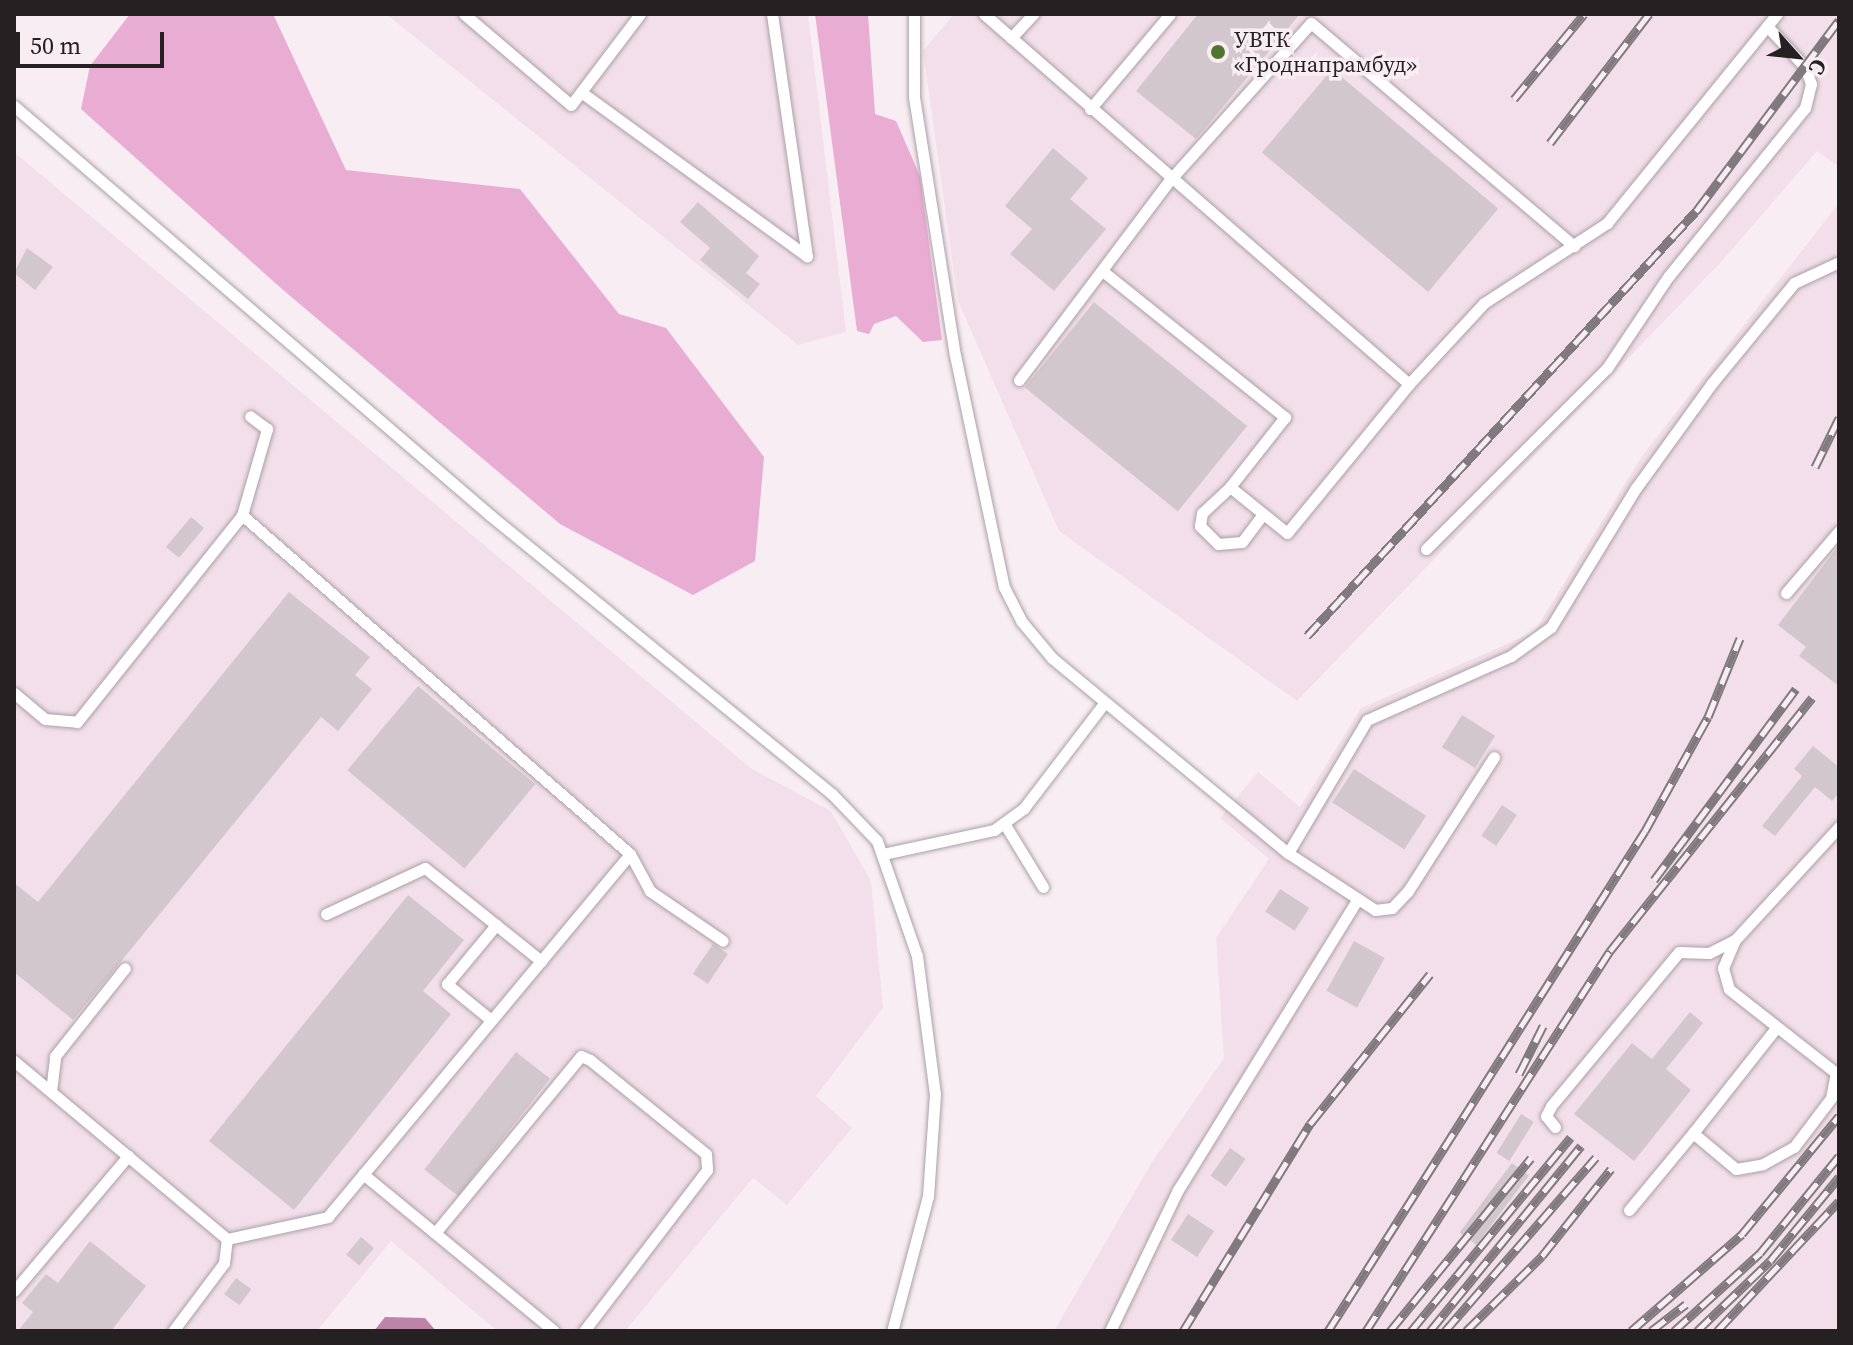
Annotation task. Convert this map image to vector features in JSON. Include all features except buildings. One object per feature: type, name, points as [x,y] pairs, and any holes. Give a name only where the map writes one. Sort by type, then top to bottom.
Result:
[{"type":"lane","points":[[464,14],[571,105],[640,14]]},
{"type":"lane","points":[[581,92],[807,256],[772,14]]},
{"type":"lane","points":[[914,14],[914,97],[935,240],[1004,587],[1052,658],[1288,853],[1375,910],[1392,908],[1494,757]]},
{"type":"lane","points":[[984,14],[1169,181],[1409,384]]},
{"type":"lane","points":[[1011,38],[1033,14]]},
{"type":"lane","points":[[1090,109],[1170,14]]},
{"type":"lane","points":[[1230,487],[1287,533],[1409,384],[1484,303],[1607,223],[1777,14]]},
{"type":"lane","points":[[1019,380],[1105,273],[1169,181],[1311,23],[1574,246]]},
{"type":"lane","points":[[1426,549],[1607,368],[1668,277],[1805,108],[1811,84],[1805,67],[1767,26]]},
{"type":"lane","points":[[14,106],[491,516],[832,794],[883,854],[917,956],[935,1094],[928,1196],[892,1331]]},
{"type":"lane","points":[[1288,853],[1367,720],[1511,656],[1551,627],[1636,488],[1712,383],[1794,283],[1839,262]]},
{"type":"lane","points":[[1105,273],[1285,417],[1230,487],[1202,513],[1200,526],[1218,544],[1242,542],[1263,514]]},
{"type":"lane","points":[[14,693],[45,719],[77,722],[242,515],[267,429],[250,416]]},
{"type":"lane","points":[[242,515],[630,854],[650,891],[723,941]]},
{"type":"lane","points":[[1786,593],[1839,531]]},
{"type":"lane","points":[[883,854],[1004,823],[1024,808],[1105,702]]},
{"type":"lane","points":[[1004,823],[1043,887]]},
{"type":"lane","points":[[1693,1133],[1736,1169],[1794,1147],[1831,1098],[1836,1073],[1729,989],[1723,968],[1735,940],[1839,827]]},
{"type":"lane","points":[[227,1239],[328,1217],[630,854]]},
{"type":"lane","points":[[326,914],[425,868],[541,961]]},
{"type":"lane","points":[[1110,1331],[1178,1190],[1357,900]]},
{"type":"lane","points":[[491,1020],[447,984],[496,925]]},
{"type":"lane","points":[[1555,1127],[1546,1116],[1551,1106],[1679,952],[1709,953],[1735,940]]},
{"type":"lane","points":[[51,1091],[55,1056],[125,968]]},
{"type":"lane","points":[[1629,1210],[1776,1028]]},
{"type":"lane","points":[[435,1233],[581,1056],[590,1060],[706,1154],[707,1170],[584,1331]]},
{"type":"lane","points":[[14,1061],[227,1239]]},
{"type":"lane","points":[[14,1291],[128,1156]]},
{"type":"lane","points":[[363,1174],[554,1331]]},
{"type":"lane","points":[[173,1331],[224,1263],[227,1239]]},
{"type":"shaded area","points":[[130,14],[273,14],[346,170],[520,189],[619,314],[666,328],[764,457],[755,561],[693,595],[560,524],[282,289],[81,109],[90,66]]},
{"type":"shaded area","points":[[386,14],[808,14],[846,332],[798,345]]},
{"type":"shaded area","points":[[815,14],[868,14],[875,114],[896,121],[920,176],[942,340],[923,342],[896,316],[874,324],[869,334],[857,331]]},
{"type":"shaded area","points":[[954,14],[1839,14],[1839,167],[1817,151],[1722,261],[1297,701],[1059,531],[958,301],[923,51]]},
{"type":"shaded area","points":[[14,152],[752,769],[831,811],[871,881],[883,1008],[816,1096],[852,1128],[787,1205],[753,1178],[625,1331],[497,1331],[391,1241],[317,1331],[14,1331]]},
{"type":"shaded area","points":[[1839,203],[1839,1331],[1054,1331],[1152,1162],[1224,1058],[1216,938],[1269,859],[1220,818],[1258,772],[1300,807],[1361,708],[1534,632],[1642,456]]},
{"type":"shaded area","points":[[385,1317],[425,1318],[436,1331],[374,1331]]},
{"type":"railway","points":[[1514,99],[1584,14]]},
{"type":"railway","points":[[1550,143],[1649,14]]},
{"type":"railway","points":[[1307,636],[1697,210],[1839,20]]},
{"type":"railway","points":[[1815,467],[1839,418]]},
{"type":"railway","points":[[1328,1331],[1645,831],[1708,717],[1740,638]]},
{"type":"railway","points":[[1654,880],[1796,689]]},
{"type":"railway","points":[[1366,1331],[1610,951],[1812,698]]},
{"type":"railway","points":[[1183,1331],[1310,1124],[1430,974]]},
{"type":"railway","points":[[1519,1074],[1543,1026]]},
{"type":"railway","points":[[1631,1331],[1742,1234],[1839,1116]]},
{"type":"railway","points":[[1411,1331],[1571,1137]]},
{"type":"railway","points":[[1430,1331],[1581,1146]]},
{"type":"railway","points":[[1674,1331],[1760,1253],[1839,1156]]},
{"type":"railway","points":[[1445,1331],[1596,1157]]},
{"type":"railway","points":[[1390,1331],[1531,1158]]},
{"type":"railway","points":[[1466,1331],[1542,1256],[1611,1169]]},
{"type":"railway","points":[[1697,1331],[1770,1261],[1839,1177]]},
{"type":"railway","points":[[1717,1331],[1839,1201]]},
{"type":"railway","points":[[1651,1331],[1686,1304]]},
{"type":"place","name":"УВТК «Гроднапрамбуд»","points":[[1218,52]]}]
